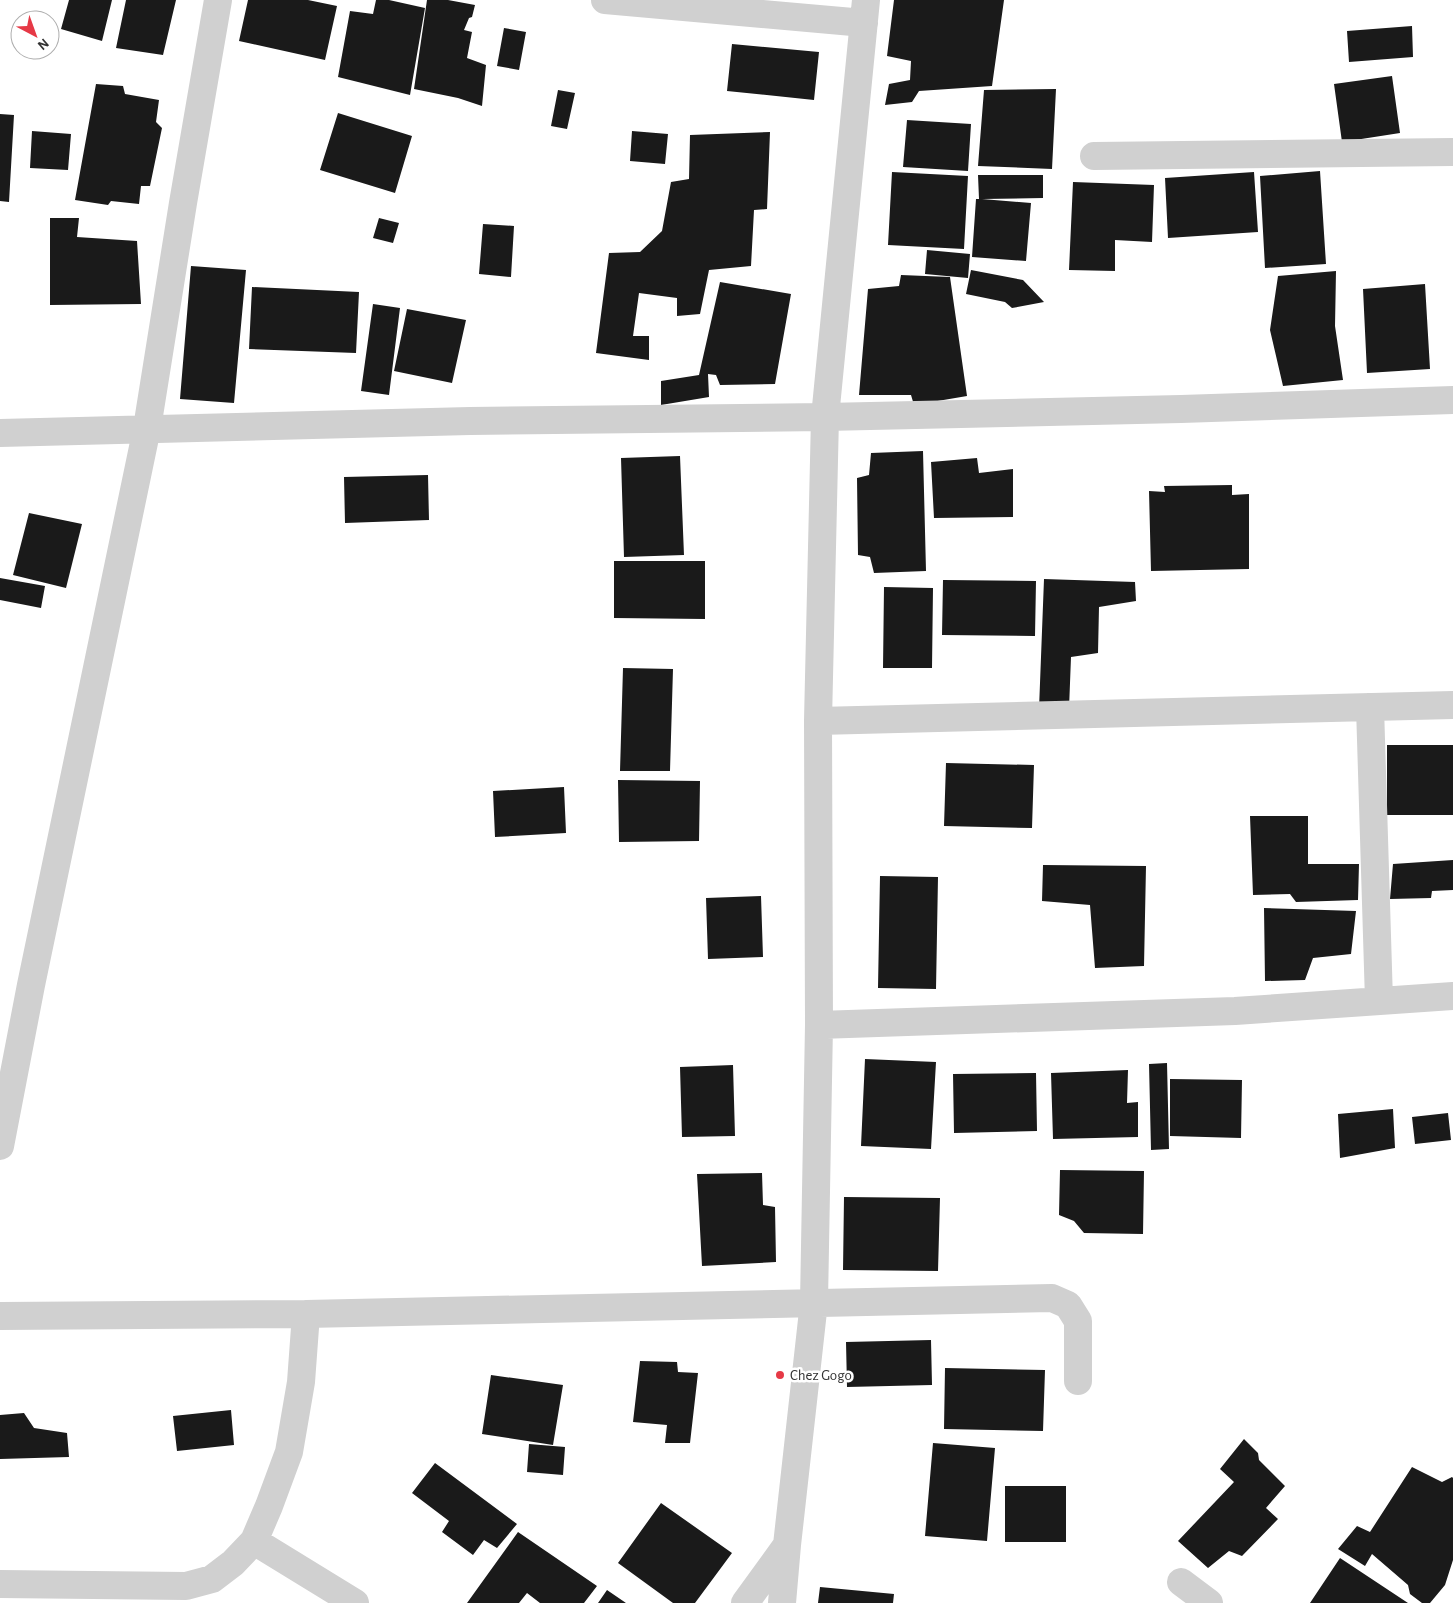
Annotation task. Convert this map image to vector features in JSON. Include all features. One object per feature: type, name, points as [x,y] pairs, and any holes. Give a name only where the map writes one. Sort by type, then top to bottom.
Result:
[{"type":"street","points":[[0,1146],[31,985],[147,428],[218,0]]},
{"type":"street","points":[[604,0],[865,12],[825,417],[818,721],[819,1026],[814,1302],[782,1603]]},
{"type":"street","points":[[1094,156],[1453,152]]},
{"type":"street","points":[[0,433],[470,421],[825,417],[1182,409],[1453,400]]},
{"type":"street","points":[[818,721],[1453,705]]},
{"type":"street","points":[[1370,707],[1379,1001]]},
{"type":"street","points":[[819,1026],[1235,1011],[1453,996]]},
{"type":"street","points":[[0,1316],[306,1314],[1052,1298],[1068,1305],[1078,1321],[1078,1382]]},
{"type":"street","points":[[0,1584],[186,1586],[212,1578],[233,1563],[254,1540],[270,1506],[289,1452],[301,1382],[306,1314]]},
{"type":"street","points":[[254,1540],[355,1603]]},
{"type":"street","points":[[745,1603],[787,1545]]},
{"type":"street","points":[[1181,1582],[1209,1603]]},
{"type":"building","points":[[69,0],[112,0],[102,41],[61,29]]},
{"type":"building","points":[[126,0],[176,0],[163,55],[116,48]]},
{"type":"building","points":[[248,0],[308,0],[337,6],[325,60],[239,41]]},
{"type":"building","points":[[376,0],[389,0],[425,8],[410,95],[338,77],[350,11],[373,14]]},
{"type":"building","points":[[427,0],[448,0],[475,5],[472,17],[469,18],[464,30],[472,32],[467,58],[486,65],[482,106],[458,98],[414,89]]},
{"type":"building","points":[[894,0],[1004,0],[992,86],[919,91],[912,102],[885,105],[889,84],[910,80],[911,61],[887,56]]},
{"type":"building","points":[[1412,26],[1413,57],[1349,62],[1347,31]]},
{"type":"building","points":[[504,28],[526,32],[519,70],[497,66]]},
{"type":"building","points":[[732,44],[819,52],[814,100],[727,91]]},
{"type":"building","points":[[1392,76],[1400,133],[1342,142],[1334,84]]},
{"type":"building","points":[[96,84],[123,86],[125,94],[159,100],[156,122],[162,128],[150,186],[141,186],[139,204],[111,201],[108,205],[75,200]]},
{"type":"building","points":[[1056,89],[1052,169],[978,166],[984,90]]},
{"type":"building","points":[[558,90],[575,93],[567,129],[551,126]]},
{"type":"building","points":[[338,113],[412,136],[395,193],[320,170]]},
{"type":"building","points":[[0,114],[14,115],[9,202],[0,201]]},
{"type":"building","points":[[907,120],[971,124],[968,171],[903,167]]},
{"type":"building","points":[[32,131],[71,134],[68,170],[30,168]]},
{"type":"building","points":[[632,131],[668,134],[665,164],[630,161]]},
{"type":"building","points":[[770,132],[767,209],[754,210],[751,266],[709,270],[700,314],[677,316],[677,298],[639,293],[633,336],[649,336],[649,360],[596,353],[609,253],[640,252],[662,231],[671,182],[689,179],[690,135]]},
{"type":"building","points":[[1320,171],[1326,264],[1265,268],[1260,176]]},
{"type":"building","points":[[892,172],[968,176],[964,249],[888,245]]},
{"type":"building","points":[[1254,172],[1258,232],[1168,238],[1165,178]]},
{"type":"building","points":[[978,175],[1043,175],[1043,198],[982,199],[1031,203],[1026,261],[972,257],[976,199],[979,199]]},
{"type":"building","points":[[1073,182],[1154,185],[1152,242],[1115,240],[1115,271],[1069,270]]},
{"type":"building","points":[[50,218],[79,218],[77,237],[137,241],[141,304],[50,305]]},
{"type":"building","points":[[379,218],[399,223],[393,243],[373,238]]},
{"type":"building","points":[[483,224],[514,226],[511,277],[479,274]]},
{"type":"building","points":[[927,250],[970,254],[968,278],[925,274]]},
{"type":"building","points":[[191,266],[246,270],[234,403],[180,399]]},
{"type":"building","points":[[971,270],[1023,280],[1044,302],[1012,308],[1005,302],[966,294]]},
{"type":"building","points":[[1336,271],[1335,326],[1343,380],[1283,386],[1270,330],[1278,276]]},
{"type":"building","points":[[901,275],[950,277],[967,396],[914,405],[911,395],[859,395],[868,289],[899,286]]},
{"type":"building","points":[[720,282],[791,294],[775,384],[720,385],[716,375],[708,374],[709,397],[661,405],[661,381],[699,375]]},
{"type":"building","points":[[1425,284],[1430,369],[1367,373],[1363,289]]},
{"type":"building","points":[[252,287],[359,292],[356,353],[249,349]]},
{"type":"building","points":[[373,304],[400,308],[389,395],[361,391]]},
{"type":"building","points":[[407,309],[466,320],[452,383],[394,371]]},
{"type":"building","points":[[923,451],[926,571],[874,573],[870,557],[858,555],[857,478],[869,475],[871,453]]},
{"type":"building","points":[[680,456],[684,555],[624,557],[621,458]]},
{"type":"building","points":[[977,458],[979,473],[1013,469],[1013,517],[934,518],[931,462]]},
{"type":"building","points":[[428,475],[429,520],[345,523],[344,477]]},
{"type":"building","points":[[1232,485],[1232,495],[1249,494],[1249,569],[1151,571],[1149,491],[1165,492],[1164,486]]},
{"type":"building","points":[[29,513],[82,524],[66,588],[13,575]]},
{"type":"building","points":[[614,561],[705,561],[705,619],[614,618]]},
{"type":"building","points":[[0,578],[45,586],[41,608],[0,600]]},
{"type":"building","points":[[1044,579],[1135,582],[1136,601],[1099,607],[1098,653],[1071,657],[1069,709],[1039,709]]},
{"type":"building","points":[[943,580],[1036,581],[1035,636],[942,635]]},
{"type":"building","points":[[884,587],[933,588],[932,668],[883,668]]},
{"type":"building","points":[[623,668],[673,669],[670,771],[620,771]]},
{"type":"building","points":[[1387,745],[1453,745],[1453,815],[1387,815]]},
{"type":"building","points":[[946,763],[1034,765],[1032,828],[944,826]]},
{"type":"building","points":[[618,780],[700,781],[699,841],[619,842]]},
{"type":"building","points":[[564,787],[566,833],[495,837],[493,791]]},
{"type":"building","points":[[1250,816],[1308,816],[1308,864],[1359,864],[1358,900],[1296,902],[1290,894],[1253,895]]},
{"type":"building","points":[[1453,860],[1453,890],[1432,891],[1431,898],[1390,899],[1393,864]]},
{"type":"building","points":[[1043,865],[1146,866],[1144,966],[1095,968],[1090,905],[1042,901]]},
{"type":"building","points":[[880,876],[938,877],[936,989],[878,988]]},
{"type":"building","points":[[761,896],[763,957],[708,959],[706,898]]},
{"type":"building","points":[[1264,908],[1356,911],[1351,954],[1313,958],[1305,980],[1265,981]]},
{"type":"building","points":[[865,1059],[936,1062],[931,1149],[861,1146]]},
{"type":"building","points":[[1167,1063],[1169,1149],[1151,1150],[1149,1064]]},
{"type":"building","points":[[733,1065],[735,1136],[682,1137],[680,1067]]},
{"type":"building","points":[[1128,1070],[1127,1103],[1138,1102],[1138,1137],[1053,1139],[1051,1073]]},
{"type":"building","points":[[1036,1073],[1037,1131],[954,1133],[953,1074]]},
{"type":"building","points":[[1170,1079],[1242,1080],[1241,1138],[1170,1136]]},
{"type":"building","points":[[1393,1109],[1395,1148],[1340,1158],[1338,1114]]},
{"type":"building","points":[[1448,1113],[1451,1140],[1415,1144],[1412,1117]]},
{"type":"building","points":[[1060,1170],[1144,1171],[1143,1234],[1084,1233],[1074,1221],[1059,1215]]},
{"type":"building","points":[[762,1173],[763,1205],[775,1207],[776,1262],[702,1266],[697,1174]]},
{"type":"building","points":[[844,1197],[940,1198],[938,1271],[843,1270]]},
{"type":"building","points":[[931,1340],[932,1385],[847,1387],[846,1342]]},
{"type":"building","points":[[640,1361],[677,1362],[678,1372],[698,1373],[690,1443],[665,1443],[667,1425],[633,1422]]},
{"type":"building","points":[[945,1368],[1045,1370],[1043,1431],[944,1429]]},
{"type":"building","points":[[491,1375],[563,1385],[553,1445],[482,1434]]},
{"type":"building","points":[[231,1410],[234,1445],[177,1451],[173,1416]]},
{"type":"building","points":[[24,1413],[34,1428],[67,1433],[69,1457],[0,1459],[0,1415]]},
{"type":"building","points":[[1244,1439],[1258,1453],[1259,1460],[1285,1486],[1266,1508],[1278,1519],[1242,1556],[1229,1551],[1208,1568],[1178,1541],[1234,1482],[1220,1469]]},
{"type":"building","points":[[933,1443],[995,1448],[987,1541],[925,1536]]},
{"type":"building","points":[[529,1444],[565,1447],[563,1475],[527,1472]]},
{"type":"building","points":[[435,1463],[517,1524],[497,1548],[484,1540],[473,1555],[442,1532],[449,1521],[412,1493]]},
{"type":"building","points":[[1412,1467],[1442,1482],[1453,1478],[1453,1560],[1445,1585],[1430,1603],[1422,1603],[1410,1594],[1408,1585],[1372,1554],[1365,1566],[1338,1549],[1357,1526],[1370,1532]]},
{"type":"building","points":[[1005,1486],[1066,1486],[1066,1542],[1005,1542]]},
{"type":"building","points":[[661,1503],[732,1553],[695,1603],[673,1603],[618,1563]]},
{"type":"building","points":[[518,1532],[597,1586],[584,1603],[540,1603],[527,1593],[519,1603],[467,1603]]},
{"type":"building","points":[[1340,1558],[1408,1603],[1310,1603]]},
{"type":"building","points":[[820,1587],[894,1594],[893,1603],[818,1603]]},
{"type":"building","points":[[607,1590],[626,1603],[598,1603]]},
{"type":"place","name":"Chez Gogo","points":[[780,1375]]}]
